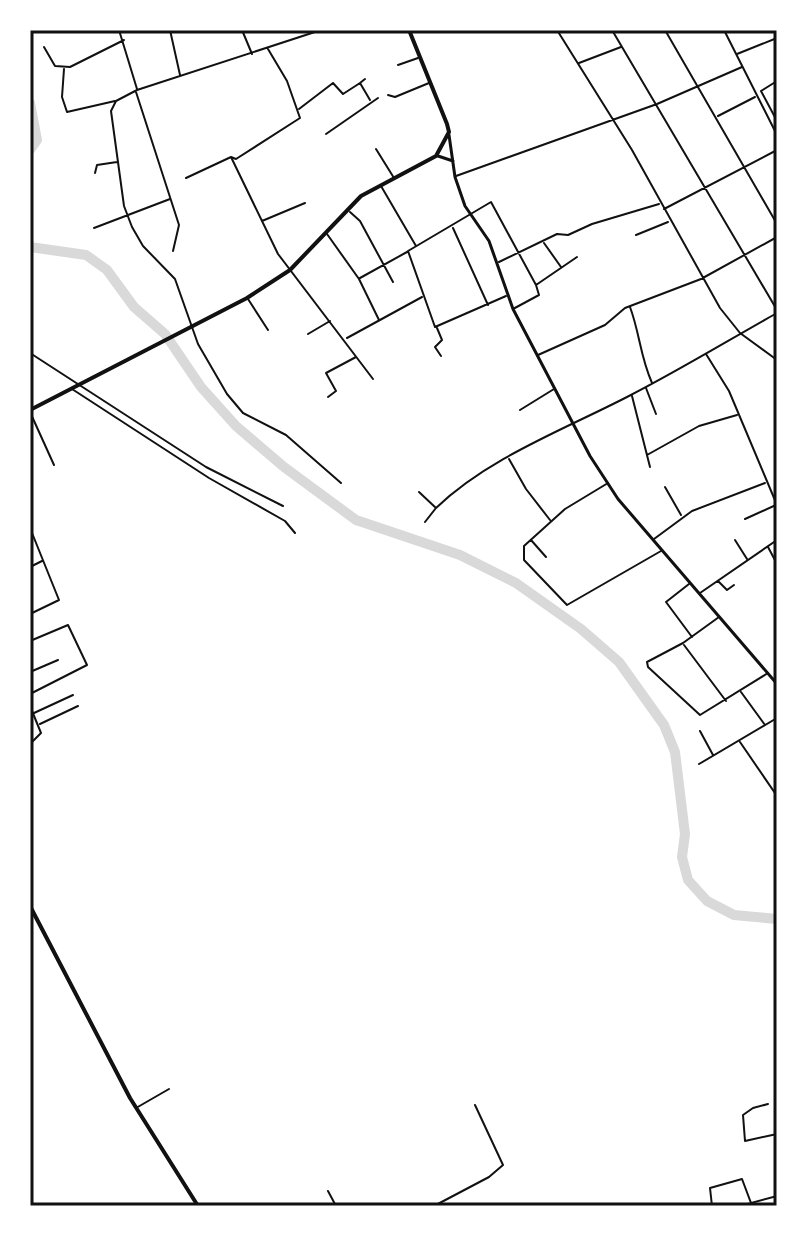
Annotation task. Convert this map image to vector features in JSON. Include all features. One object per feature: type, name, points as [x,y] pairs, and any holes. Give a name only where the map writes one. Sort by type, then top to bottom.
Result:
[{"type":"main road","points":[[30,410],[247,298],[290,270],[361,196],[436,156],[449,132],[409,30]]},
{"type":"main road","points":[[30,906],[135,1108],[198,1206]]},
{"type":"street","points":[[119,30],[179,227],[173,251]]},
{"type":"street","points":[[170,30],[178,77]]},
{"type":"street","points":[[242,30],[252,54]]},
{"type":"street","points":[[64,67],[62,97],[67,112],[116,101],[137,90],[321,30]]},
{"type":"street","points":[[557,30],[612,120],[701,279],[740,333],[777,360]]},
{"type":"street","points":[[425,522],[456,488],[632,395],[777,311],[613,31],[618,30]]},
{"type":"street","points":[[665,30],[777,224]]},
{"type":"street","points":[[724,30],[777,135]]},
{"type":"street","points":[[736,55],[777,38]]},
{"type":"street","points":[[44,47],[52,63],[64,67],[124,40]]},
{"type":"street","points":[[577,63],[623,47]]},
{"type":"street","points":[[186,178],[231,157],[236,159],[300,118],[285,77],[267,48]]},
{"type":"street","points":[[398,65],[419,57]]},
{"type":"street","points":[[455,177],[657,104],[742,67]]},
{"type":"street","points":[[298,110],[333,83],[343,94],[365,79]]},
{"type":"street","points":[[776,119],[761,89],[777,81]]},
{"type":"street","points":[[388,95],[395,97],[431,82]]},
{"type":"street","points":[[360,83],[371,102]]},
{"type":"street","points":[[716,117],[756,96]]},
{"type":"street","points":[[326,134],[378,98]]},
{"type":"street","points":[[116,101],[111,111],[127,214],[143,246],[175,279],[192,327],[237,407],[286,435],[341,483]]},
{"type":"street","points":[[449,132],[461,197],[499,262],[507,296],[573,425],[608,483],[776,681]]},
{"type":"street","points":[[376,149],[395,178]]},
{"type":"street","points":[[663,210],[777,150]]},
{"type":"street","points":[[436,156],[453,161]]},
{"type":"street","points":[[231,157],[261,221],[290,270],[373,379]]},
{"type":"street","points":[[95,173],[97,165],[118,162]]},
{"type":"street","points":[[381,185],[417,246]]},
{"type":"street","points":[[94,228],[170,199]]},
{"type":"street","points":[[359,279],[492,202],[540,294],[513,309]]},
{"type":"street","points":[[261,221],[305,203]]},
{"type":"street","points":[[499,262],[557,234],[568,235],[592,224],[660,204]]},
{"type":"street","points":[[348,210],[360,221],[393,282]]},
{"type":"street","points":[[636,235],[669,222]]},
{"type":"street","points":[[452,227],[488,305]]},
{"type":"street","points":[[327,234],[359,279],[379,320]]},
{"type":"street","points":[[537,355],[605,325],[629,306],[701,279],[777,237]]},
{"type":"street","points":[[543,242],[561,267]]},
{"type":"street","points":[[408,251],[442,341],[435,347],[441,356]]},
{"type":"street","points":[[536,285],[577,257]]},
{"type":"street","points":[[436,327],[507,296]]},
{"type":"street","points":[[345,339],[423,297]]},
{"type":"street","points":[[247,298],[268,330]]},
{"type":"street","points":[[629,306],[639,335],[637,345],[652,383]]},
{"type":"street","points":[[308,334],[331,321]]},
{"type":"street","points":[[30,353],[209,478],[285,521],[295,533]]},
{"type":"street","points":[[705,353],[738,415],[777,504],[745,519]]},
{"type":"street","points":[[328,397],[336,391],[326,373],[357,356]]},
{"type":"street","points":[[75,386],[206,467],[283,506]]},
{"type":"street","points":[[646,387],[656,414]]},
{"type":"street","points":[[520,410],[555,388]]},
{"type":"street","points":[[632,395],[650,467]]},
{"type":"street","points":[[30,410],[54,465]]},
{"type":"street","points":[[647,455],[699,426],[738,415]]},
{"type":"street","points":[[509,458],[526,489],[551,520]]},
{"type":"street","points":[[608,483],[551,520],[530,539],[522,550],[524,560],[567,605],[662,550]]},
{"type":"street","points":[[653,539],[682,516],[766,483]]},
{"type":"street","points":[[665,487],[682,516]]},
{"type":"street","points":[[419,492],[436,508]]},
{"type":"street","points":[[30,528],[59,600],[30,614]]},
{"type":"street","points":[[530,539],[546,557]]},
{"type":"street","points":[[735,540],[747,559]]},
{"type":"street","points":[[699,593],[777,540]]},
{"type":"street","points":[[767,546],[777,564]]},
{"type":"street","points":[[30,567],[43,560]]},
{"type":"street","points":[[718,580],[727,590],[734,585]]},
{"type":"street","points":[[690,583],[666,602],[692,637]]},
{"type":"street","points":[[720,617],[683,643],[647,662],[648,667],[697,714],[704,714],[768,673]]},
{"type":"street","points":[[30,641],[68,625],[87,665],[30,694]]},
{"type":"street","points":[[683,643],[726,701]]},
{"type":"street","points":[[30,672],[58,660]]},
{"type":"street","points":[[741,692],[765,726]]},
{"type":"street","points":[[33,714],[73,695]]},
{"type":"street","points":[[30,706],[40,736],[30,744]]},
{"type":"street","points":[[38,725],[78,706]]},
{"type":"street","points":[[699,764],[777,718]]},
{"type":"street","points":[[700,731],[714,756]]},
{"type":"street","points":[[739,741],[777,796]]},
{"type":"street","points":[[135,1108],[169,1089]]},
{"type":"street","points":[[768,1104],[743,1115],[745,1141],[777,1134]]},
{"type":"street","points":[[434,1206],[489,1177],[503,1165],[475,1105]]},
{"type":"street","points":[[712,1206],[710,1188],[742,1179],[751,1203]]},
{"type":"street","points":[[328,1191],[336,1206]]},
{"type":"street","points":[[740,1206],[777,1196]]},
{"type":"waterway","points":[[30,103],[37,140],[30,150]]},
{"type":"waterway","points":[[30,247],[86,255],[107,270],[134,307],[165,334],[201,387],[236,426],[284,467],[356,520],[460,555],[516,583],[581,629],[619,662],[664,725],[675,752],[685,834],[682,857],[688,880],[707,901],[734,915],[777,919]]}]
